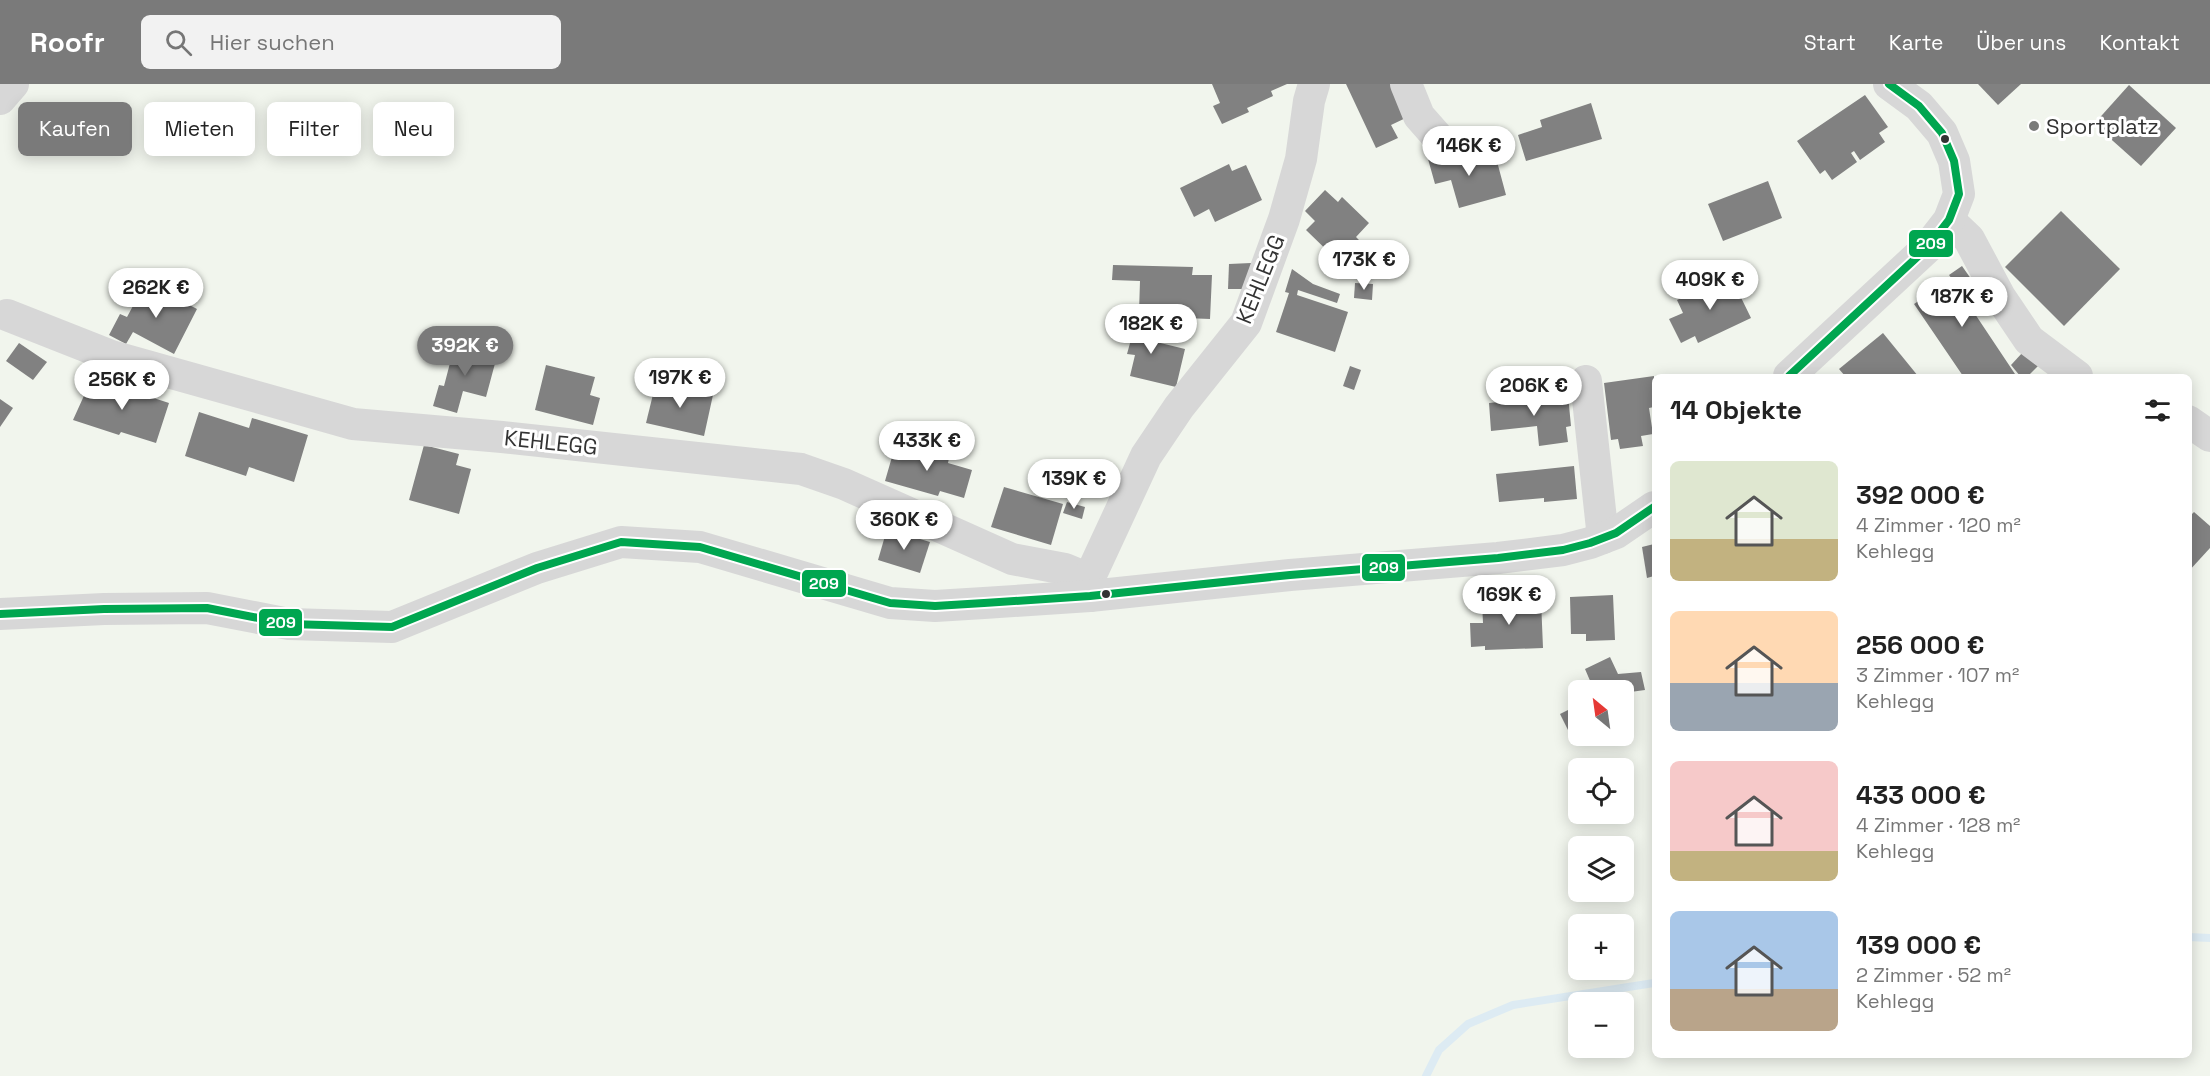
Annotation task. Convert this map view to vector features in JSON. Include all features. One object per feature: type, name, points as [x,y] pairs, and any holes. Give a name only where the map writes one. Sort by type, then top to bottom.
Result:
[{"type":"street","points":[[0,99],[13,84]]},
{"type":"street","name":"KEHLEGG","points":[[1090,587],[1146,456],[1179,407],[1246,323],[1284,219],[1301,159],[1314,84]]},
{"type":"street","points":[[1406,84],[1419,116],[1442,141]]},
{"type":"street","points":[[1791,374],[1928,246],[1949,220],[1959,195],[1954,161],[1942,133],[1919,106],[1893,85]]},
{"type":"street","points":[[1949,220],[1969,239],[2000,297],[2029,340],[2074,374]]},
{"type":"street","name":"KEHLEGG","points":[[7,315],[111,356],[353,424],[502,437],[801,469],[844,484],[1012,559],[1065,569],[1090,587]]},
{"type":"street","points":[[1586,381],[1603,538]]},
{"type":"street","points":[[2192,424],[2210,436]]},
{"type":"street","name":"KEHLEGG","points":[[0,614],[104,609],[207,608],[289,624],[392,627],[537,568],[621,542],[700,547],[890,603],[935,606],[1090,587],[1290,575],[1498,558],[1563,550],[1603,538],[1631,524],[1652,508]]},
{"type":"shaded area","points":[[0,84],[2210,84],[2210,1076],[0,1076]]},
{"type":"building","points":[[1212,84],[1287,84],[1271,91],[1273,96],[1247,108],[1249,112],[1222,124],[1213,106],[1220,103]]},
{"type":"building","points":[[1346,84],[1394,84],[1412,115],[1391,125],[1398,138],[1376,148]]},
{"type":"building","points":[[1978,84],[2021,84],[1998,105]]},
{"type":"building","points":[[2129,85],[2176,128],[2141,166],[2094,124]]},
{"type":"building","points":[[1865,95],[1888,127],[1879,133],[1885,142],[1860,160],[1854,151],[1851,153],[1857,162],[1832,180],[1825,170],[1820,174],[1797,141]]},
{"type":"building","points":[[1591,103],[1602,139],[1526,161],[1518,135],[1542,127],[1540,120]]},
{"type":"building","points":[[1462,150],[1465,162],[1495,154],[1506,195],[1459,208],[1451,180],[1435,184],[1428,159]]},
{"type":"building","points":[[1229,164],[1232,171],[1246,165],[1262,200],[1215,222],[1209,209],[1194,217],[1180,188]]},
{"type":"building","points":[[1768,181],[1782,218],[1723,241],[1708,204]]},
{"type":"building","points":[[1325,190],[1338,202],[1342,197],[1369,223],[1356,237],[1359,240],[1339,262],[1306,230],[1315,221],[1305,211]]},
{"type":"building","points":[[2061,211],[2120,269],[2064,326],[2005,267]]},
{"type":"building","points":[[1251,263],[1251,289],[1228,289],[1229,264]]},
{"type":"building","points":[[1113,265],[1193,267],[1192,275],[1212,275],[1210,319],[1160,317],[1160,312],[1139,312],[1140,281],[1112,280]]},
{"type":"building","points":[[1962,266],[1976,286],[1969,305],[2015,374],[1962,374],[1914,304],[1952,279],[1949,275]]},
{"type":"building","points":[[1292,269],[1313,284],[1340,294],[1337,303],[1298,290],[1297,295],[1348,312],[1335,352],[1276,332],[1289,293],[1285,292]]},
{"type":"building","points":[[1730,275],[1751,318],[1698,343],[1695,336],[1681,343],[1669,319],[1683,313],[1677,300]]},
{"type":"building","points":[[146,282],[197,309],[174,354],[133,332],[126,344],[109,335],[120,314],[127,317]]},
{"type":"building","points":[[1355,283],[1373,284],[1372,300],[1354,298]]},
{"type":"building","points":[[1115,317],[1148,325],[1144,339],[1185,349],[1176,387],[1130,376],[1135,355],[1127,354],[1132,336],[1112,331]]},
{"type":"building","points":[[1883,333],[1916,374],[1843,374],[1839,369]]},
{"type":"building","points":[[19,343],[47,362],[33,380],[6,361]]},
{"type":"building","points":[[455,344],[497,356],[486,397],[463,391],[457,413],[433,406],[439,385],[444,386]]},
{"type":"building","points":[[2023,352],[2038,366],[2030,374],[2018,374],[2011,365]]},
{"type":"building","points":[[546,365],[595,377],[590,395],[600,398],[593,425],[535,410]]},
{"type":"building","points":[[1350,366],[1361,370],[1354,390],[1343,386]]},
{"type":"building","points":[[1652,376],[1652,407],[1649,408],[1652,434],[1641,436],[1643,446],[1620,449],[1618,439],[1611,440],[1604,383]]},
{"type":"building","points":[[92,378],[169,403],[156,443],[121,432],[119,435],[73,420]]},
{"type":"building","points":[[656,382],[713,395],[704,436],[646,423]]},
{"type":"building","points":[[1568,395],[1571,426],[1566,427],[1568,442],[1539,446],[1537,426],[1491,431],[1489,403]]},
{"type":"building","points":[[0,399],[13,408],[0,427]]},
{"type":"building","points":[[199,412],[249,428],[252,418],[308,435],[294,482],[249,467],[246,476],[185,456]]},
{"type":"building","points":[[896,443],[949,458],[948,463],[972,470],[964,498],[940,491],[938,496],[885,481]]},
{"type":"building","points":[[424,445],[459,454],[456,465],[471,469],[459,514],[409,500]]},
{"type":"building","points":[[1574,466],[1577,499],[1544,502],[1544,498],[1499,502],[1496,474]]},
{"type":"building","points":[[1004,487],[1063,504],[1051,545],[991,527]]},
{"type":"building","points":[[1067,502],[1085,507],[1082,519],[1063,513]]},
{"type":"building","points":[[2194,512],[2210,526],[2210,548],[2192,568],[2192,514]]},
{"type":"building","points":[[887,529],[930,542],[920,573],[878,560]]},
{"type":"building","points":[[1652,544],[1652,577],[1647,578],[1642,547]]},
{"type":"building","points":[[1613,595],[1615,640],[1586,641],[1586,634],[1571,634],[1570,597]]},
{"type":"building","points":[[1541,600],[1543,648],[1485,650],[1485,646],[1471,647],[1470,623],[1483,623],[1482,602]]},
{"type":"building","points":[[1610,657],[1618,674],[1641,672],[1645,690],[1634,692],[1634,680],[1590,680],[1585,669]]},
{"type":"building","points":[[1568,710],[1568,730],[1560,714]]},
{"type":"waterway","points":[[2192,937],[2210,938]]},
{"type":"waterway","points":[[1426,1076],[1439,1050],[1468,1024],[1513,1005],[1652,983]]},
{"type":"transit line","name":"209","points":[[1791,374],[1928,247],[1949,220],[1959,194],[1954,161],[1942,133],[1919,106],[1889,84]]},
{"type":"transit line","name":"209","points":[[0,614],[104,609],[207,608],[289,624],[392,627],[537,568],[621,542],[700,547],[890,603],[935,606],[984,603],[1090,596],[1563,550],[1616,533],[1652,508]]},
{"type":"place","name":"Sportplatz","points":[[2034,126]]}]
